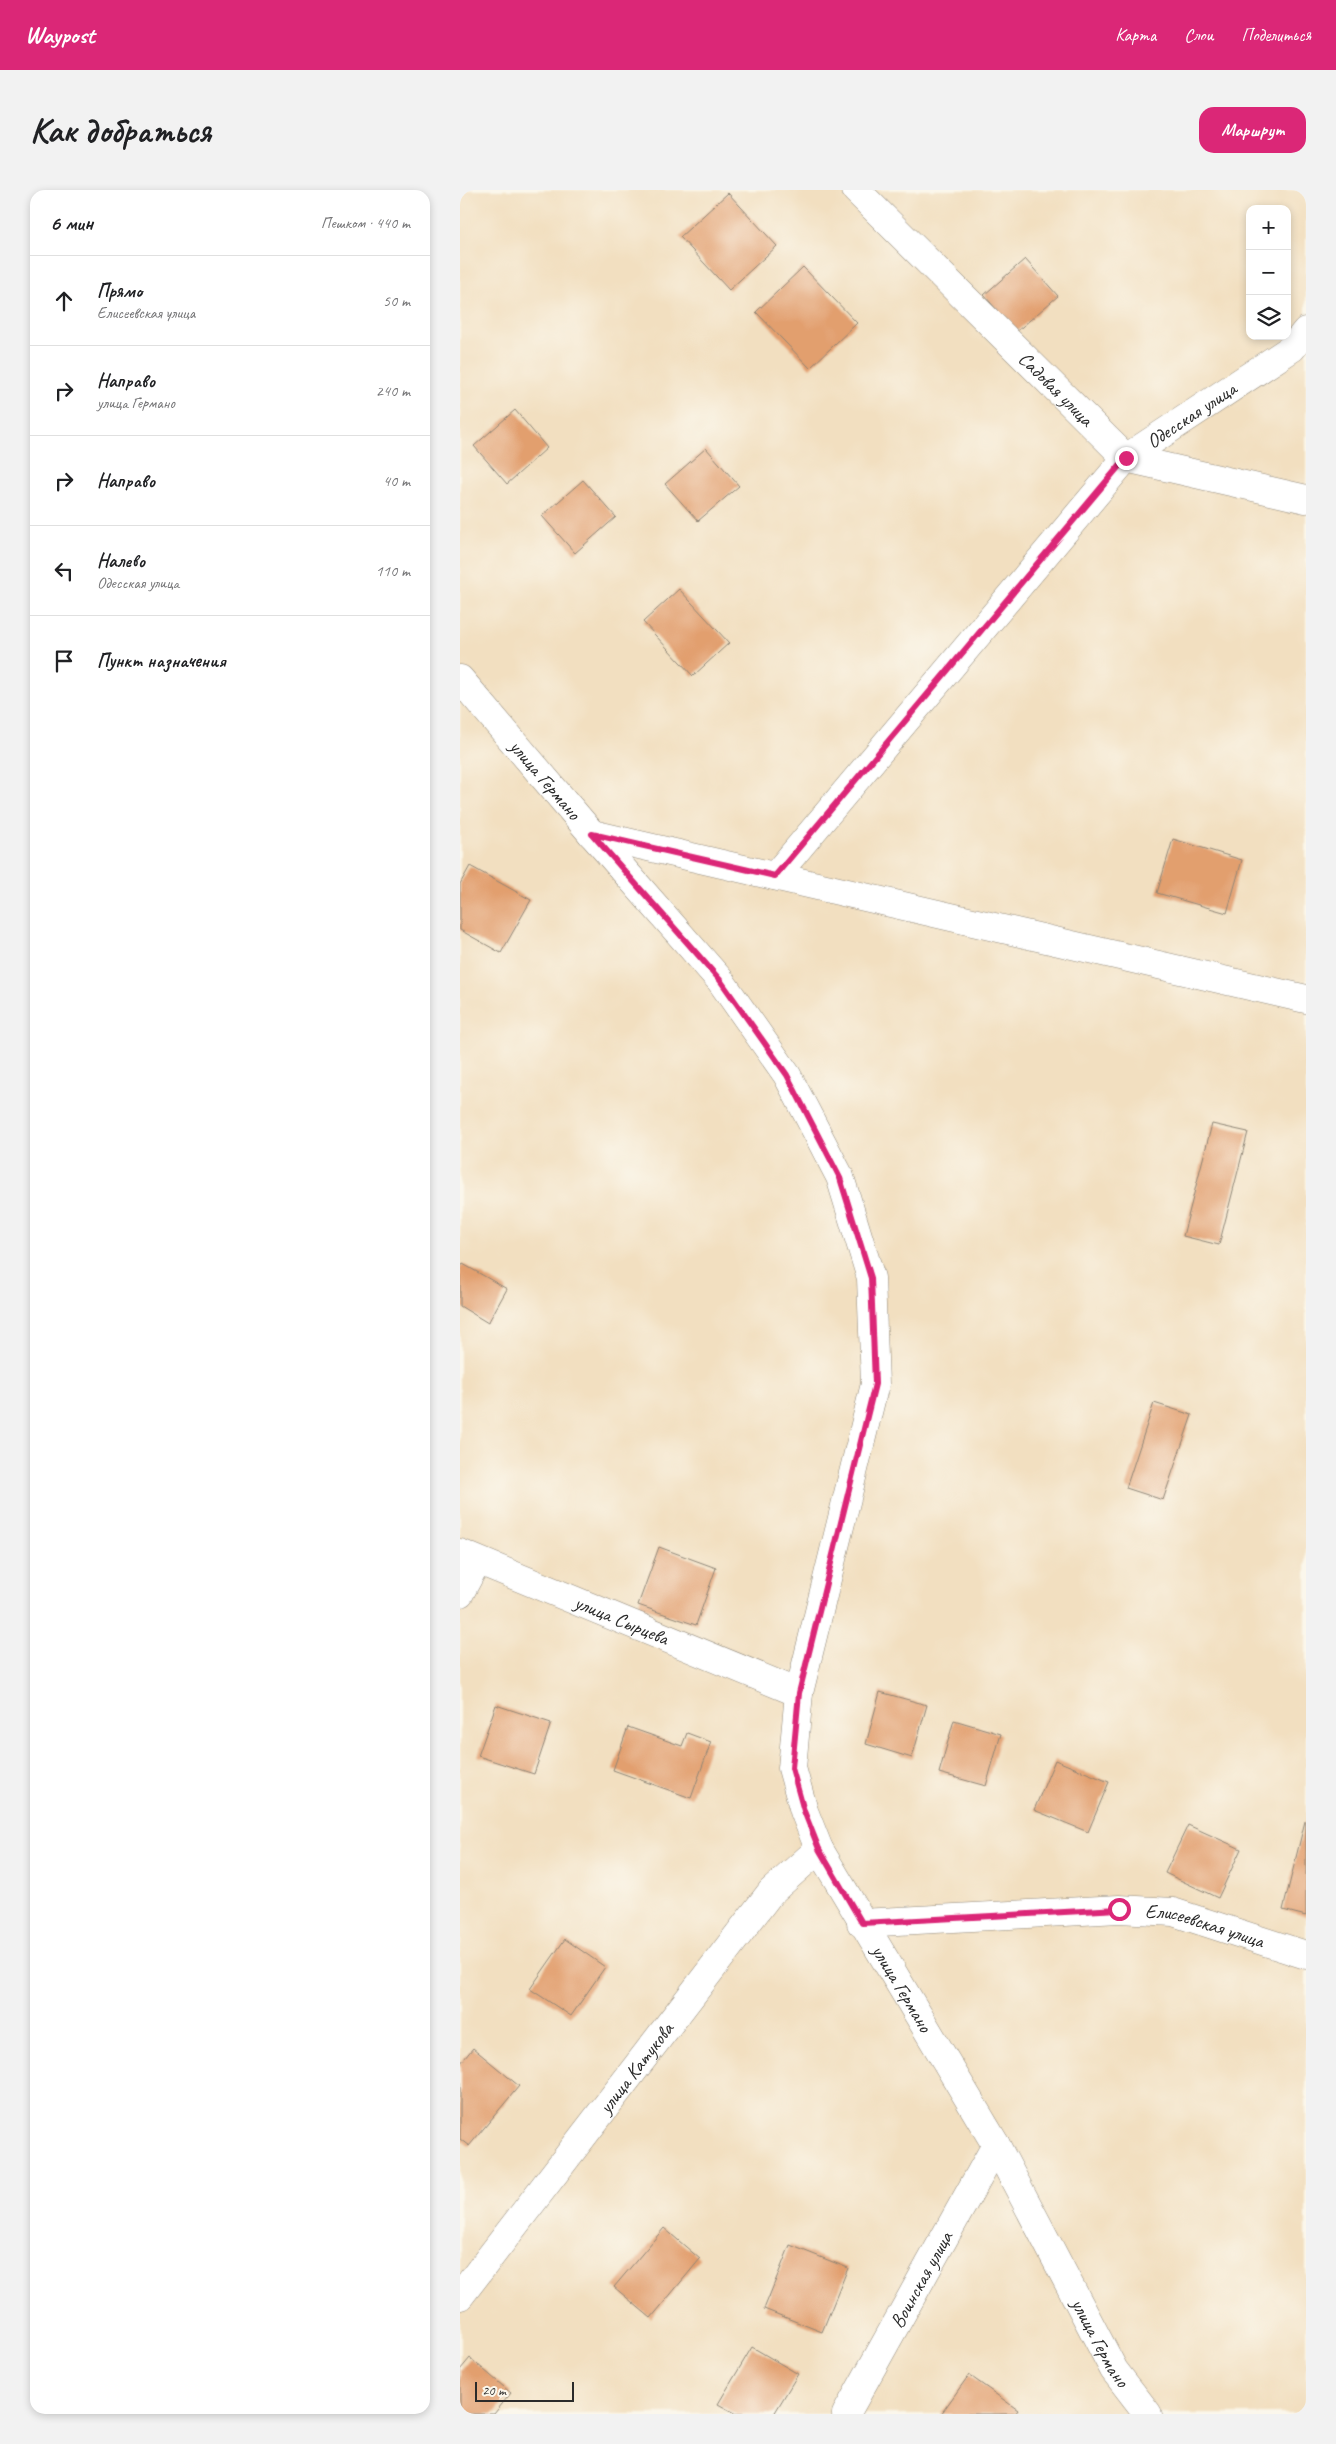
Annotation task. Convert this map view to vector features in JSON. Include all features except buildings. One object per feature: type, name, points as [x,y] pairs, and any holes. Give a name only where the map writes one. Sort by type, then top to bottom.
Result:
[{"type":"street","name":"Садовая улица","points":[[856,190],[1126,458]]},
{"type":"street","name":"Одесская улица","points":[[775,876],[1126,458],[1292,348],[1306,331]]},
{"type":"street","points":[[1126,458],[1306,499]]},
{"type":"street","name":"улица Германо","points":[[460,679],[720,980],[787,1075],[840,1178],[871,1278],[875,1384],[799,1693],[792,1768],[804,1811],[819,1849],[996,2145],[1114,2370],[1148,2414]]},
{"type":"street","points":[[592,834],[1306,999]]},
{"type":"street","name":"улица Сырцева","points":[[460,1593],[468,1557],[799,1693]]},
{"type":"street","name":"улица Катукова","points":[[460,2296],[771,1892],[819,1849]]},
{"type":"street","name":"Елисеевская улица","points":[[862,1923],[1119,1909],[1173,1912],[1306,1955]]},
{"type":"street","name":"Воинская улица","points":[[846,2414],[996,2145]]},
{"type":"route","points":[[1119,1909],[862,1923],[819,1849],[804,1811],[792,1768],[799,1693],[875,1384],[871,1278],[840,1178],[787,1075],[720,980],[592,834],[775,876],[1126,458]]}]
